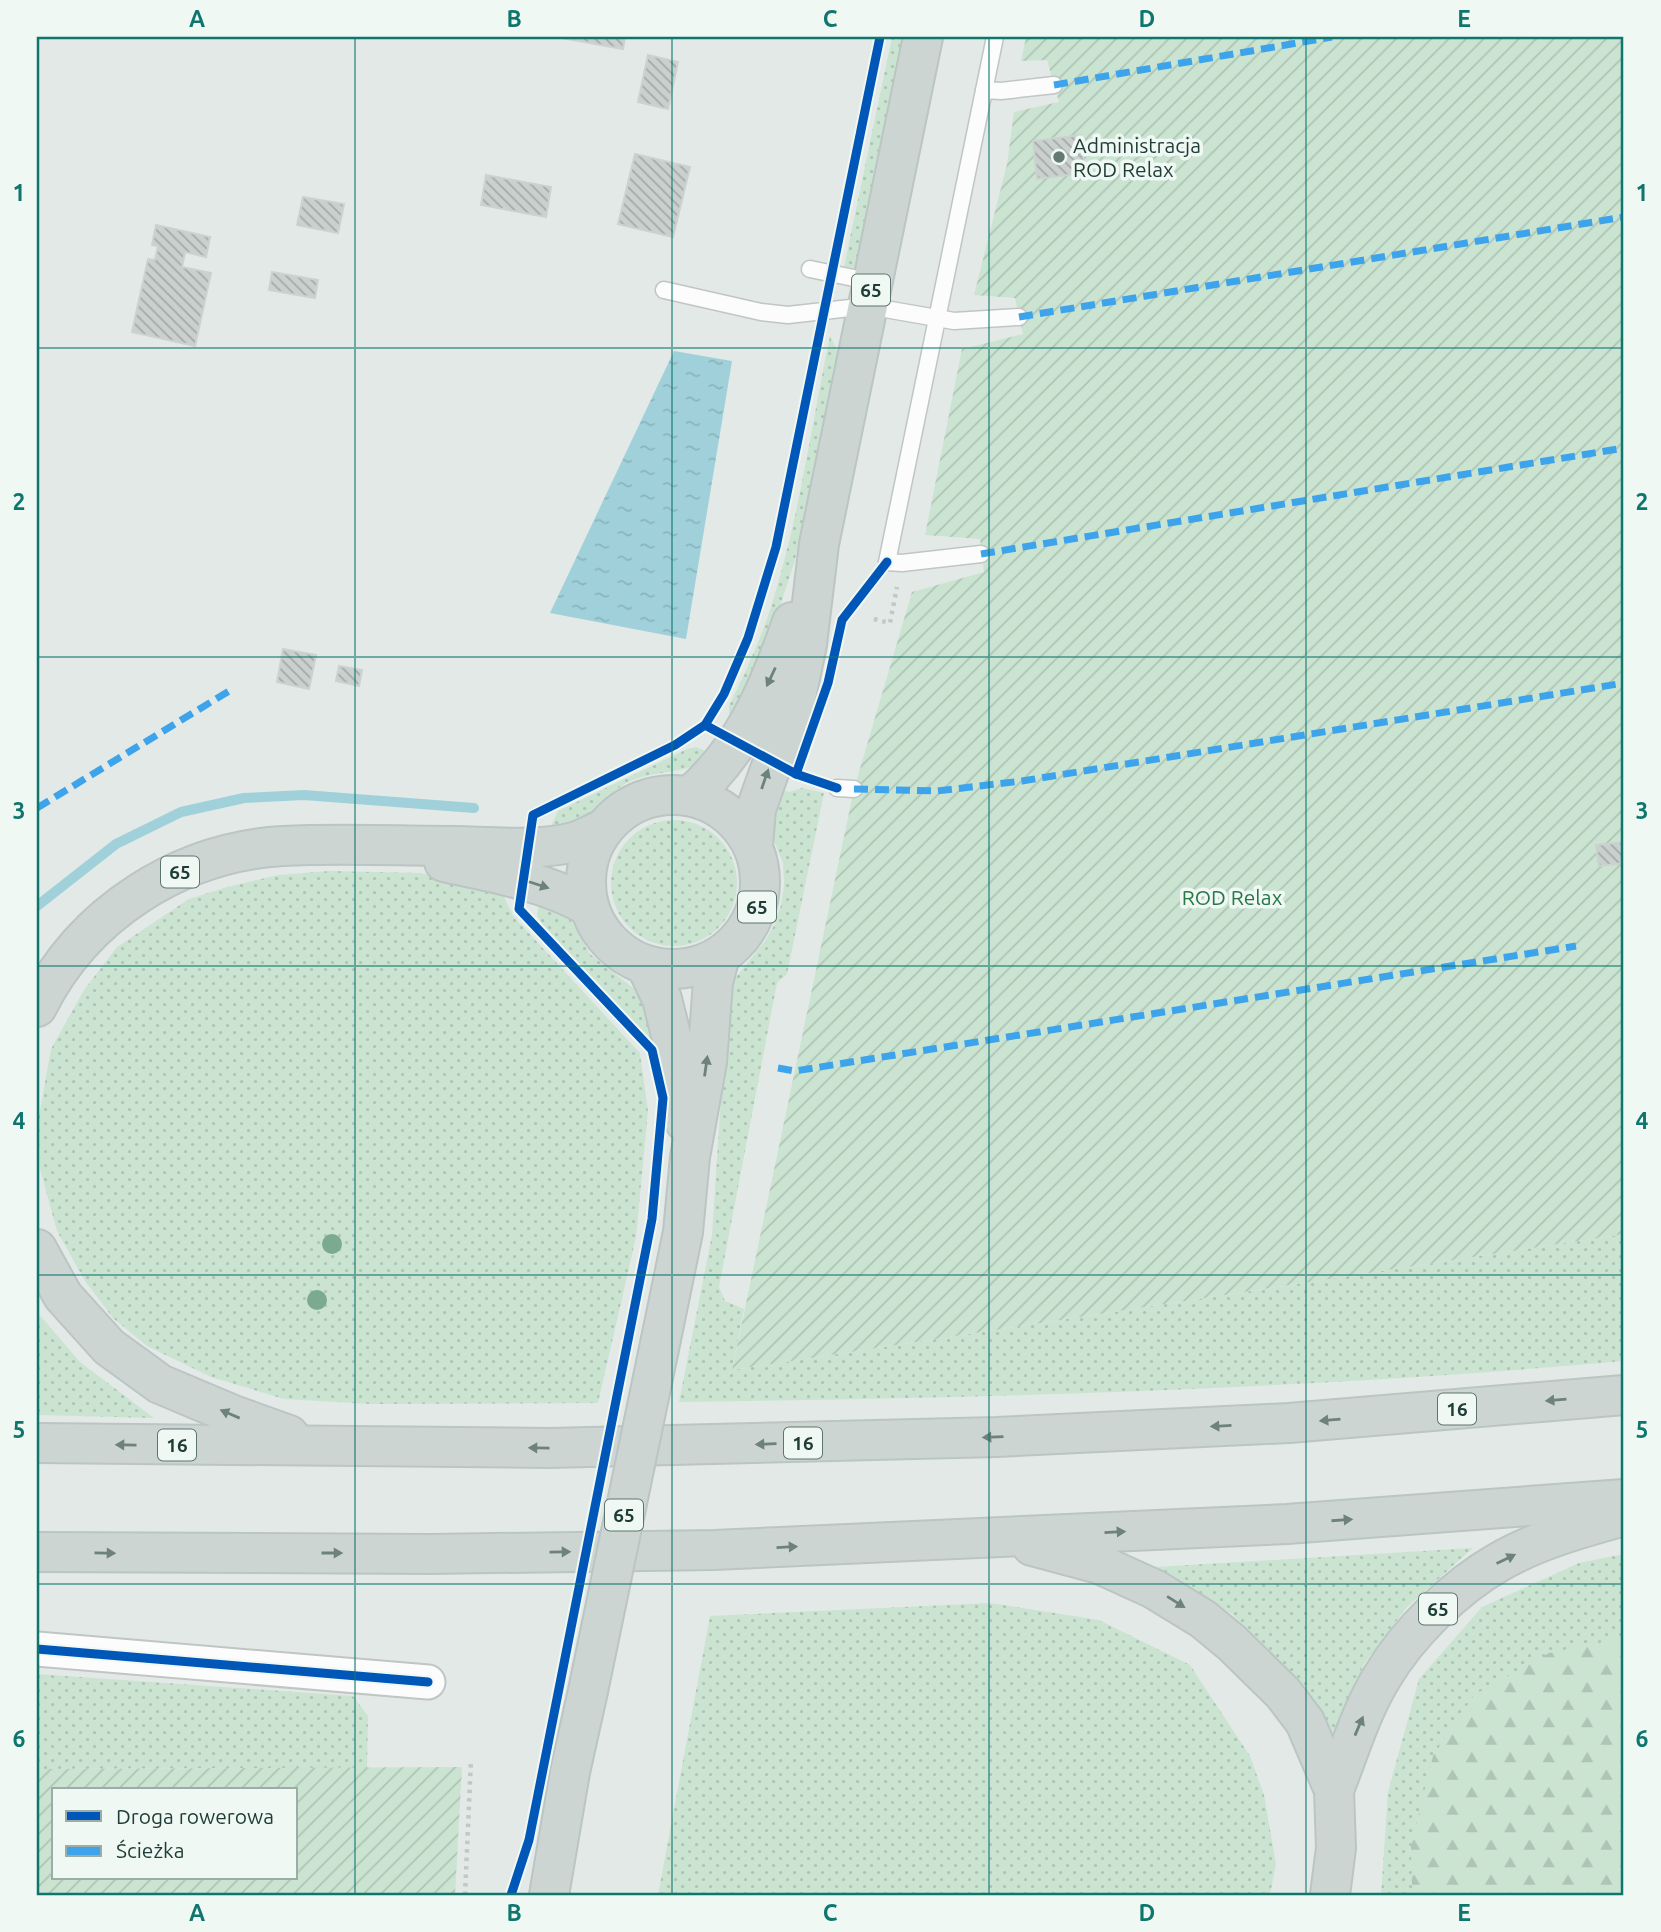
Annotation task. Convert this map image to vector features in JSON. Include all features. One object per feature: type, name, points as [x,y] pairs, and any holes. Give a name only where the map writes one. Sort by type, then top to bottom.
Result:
[{"type":"main road","name":"65","points":[[753,846],[755,809],[796,697],[807,644],[819,544],[923,37]]},
{"type":"main road","name":"65","points":[[690,796],[723,764],[757,707],[778,663],[819,544]]},
{"type":"main road","name":"65","points":[[665,794],[690,796],[710,802],[728,813],[743,828],[753,846],[760,870],[760,895],[753,919],[740,940],[720,956],[703,965],[665,970],[626,957],[610,943],[597,926],[588,906],[585,886],[587,866],[593,846],[603,829],[620,812],[642,800],[665,794]]},
{"type":"main road","points":[[378,846],[529,847],[574,842],[603,829]]},
{"type":"main road","name":"65","points":[[37,1007],[58,972],[83,939],[109,914],[141,890],[181,871],[233,853],[281,846],[378,846],[524,880],[569,895],[588,906]]},
{"type":"main road","name":"65","points":[[549,1895],[570,1772],[683,1232],[690,1157],[707,1062],[713,982],[720,956]]},
{"type":"main road","name":"65","points":[[646,965],[662,999],[676,1055],[690,1157]]},
{"type":"main road","points":[[37,1249],[63,1296],[109,1347],[160,1384],[236,1416],[317,1445]]},
{"type":"main road","name":"16","points":[[37,1443],[549,1448],[984,1437],[1289,1423],[1624,1395]]},
{"type":"main road","points":[[37,1552],[430,1553],[714,1550],[1287,1524],[1624,1499]]},
{"type":"main road","name":"65","points":[[1330,1895],[1336,1848],[1334,1790],[1360,1723],[1382,1677],[1419,1625],[1453,1595],[1499,1562],[1566,1532],[1624,1516]]},
{"type":"main road","points":[[998,1537],[1098,1564],[1154,1589],[1203,1619],[1283,1693],[1305,1722],[1334,1790]]},
{"type":"main road","name":"65","points":[[557,1852],[563,1895]]},
{"type":"street","points":[[37,1649],[428,1682]]},
{"type":"lane","points":[[981,554],[902,563],[887,562],[995,37]]},
{"type":"lane","points":[[984,90],[1001,91],[1054,85]]},
{"type":"lane","points":[[810,269],[936,319],[954,321],[1019,317]]},
{"type":"lane","points":[[664,290],[761,312],[788,314],[870,294]]},
{"type":"lane","points":[[837,788],[854,789]]},
{"type":"path","points":[[465,1895],[471,1759]]},
{"type":"green space","points":[[892,37],[903,37],[855,268],[844,267]]},
{"type":"green space","name":"ROD Relax","points":[[1026,37],[1624,37],[1624,1234],[732,1370],[854,789],[912,592],[984,572],[980,539],[925,535],[962,349],[1023,334],[1015,298],[974,295],[1007,164],[1014,112],[1059,102],[1047,60],[1021,61]]},
{"type":"green space","points":[[830,336],[838,352],[795,560],[769,641],[735,717],[729,713],[729,706],[765,625],[783,565]]},
{"type":"green space","points":[[696,747],[716,755],[695,766],[628,782],[586,817],[550,829],[558,811]]},
{"type":"green space","points":[[802,788],[824,793],[787,974],[777,983],[719,1287],[725,1301],[744,1309],[732,1370],[1624,1234],[1624,1361],[1270,1385],[916,1398],[679,1402],[712,1235],[723,1066],[732,982],[775,924],[784,885],[783,863],[771,833],[770,821],[781,790],[789,792]]},
{"type":"green space","points":[[674,820],[698,825],[719,838],[732,859],[737,883],[732,907],[719,928],[698,941],[674,946],[650,941],[629,928],[616,907],[611,883],[616,859],[629,838],[650,825]]},
{"type":"green space","points":[[330,871],[421,873],[502,892],[513,916],[640,1053],[648,1111],[636,1237],[598,1403],[370,1404],[284,1399],[211,1377],[147,1346],[113,1318],[85,1281],[57,1231],[40,1169],[39,1116],[51,1049],[84,990],[117,947],[189,899],[278,875]]},
{"type":"green space","points":[[540,899],[559,908],[572,922],[590,954],[637,991],[651,1008],[657,1047],[543,925],[537,915]]},
{"type":"green space","points":[[37,1312],[80,1362],[154,1418],[37,1415]]},
{"type":"green space","points":[[1473,1548],[1407,1607],[1364,1664],[1329,1746],[1284,1668],[1232,1614],[1155,1567]]},
{"type":"green space","points":[[1624,1554],[1624,1895],[1381,1895],[1388,1792],[1419,1679],[1482,1607],[1579,1563]]},
{"type":"green space","points":[[990,1603],[1099,1620],[1190,1665],[1250,1756],[1264,1795],[1276,1864],[1270,1895],[658,1895],[710,1616]]},
{"type":"green space","points":[[1624,1638],[1624,1895],[1418,1895],[1412,1884],[1411,1846],[1433,1756],[1474,1695],[1549,1653]]},
{"type":"green space","points":[[37,1674],[353,1696],[368,1716],[367,1768],[37,1769]]},
{"type":"green space","points":[[462,1767],[455,1895],[37,1895],[37,1769]]},
{"type":"water","points":[[674,351],[732,361],[686,639],[550,613]]},
{"type":"building","points":[[557,37],[625,37],[623,49]]},
{"type":"building","points":[[648,55],[678,62],[668,109],[638,102]]},
{"type":"building","name":"Administracja ROD Relax","points":[[1081,135],[1085,173],[1037,179],[1033,141]]},
{"type":"building","points":[[635,154],[690,167],[673,237],[618,224]]},
{"type":"building","points":[[486,175],[551,187],[546,217],[481,205]]},
{"type":"building","points":[[303,197],[344,204],[338,233],[297,225]]},
{"type":"building","points":[[156,225],[210,237],[206,257],[185,252],[182,267],[211,273],[195,346],[132,332],[148,259],[155,260],[158,246],[152,245]]},
{"type":"building","points":[[272,272],[318,280],[315,298],[269,290]]},
{"type":"building","points":[[283,649],[316,655],[309,689],[277,682]]},
{"type":"building","points":[[339,666],[362,670],[359,686],[336,681]]},
{"type":"building","points":[[1624,842],[1624,863],[1599,866],[1596,845]]},
{"type":"waterway","points":[[37,906],[116,844],[181,812],[244,798],[304,795],[474,808]]},
{"type":"marked path","points":[[1054,85],[1332,37]]},
{"type":"marked path","points":[[1019,317],[1624,217]]},
{"type":"marked path","points":[[981,554],[1624,448]]},
{"type":"marked path","points":[[854,789],[937,791],[1022,781],[1624,683]]},
{"type":"marked path","points":[[37,808],[229,691]]},
{"type":"marked path","points":[[778,1068],[795,1071],[1576,946]]},
{"type":"cycle path","points":[[511,1895],[529,1840],[652,1219],[663,1098],[652,1050],[519,909],[533,815],[675,745],[705,725],[724,694],[748,638],[776,547],[880,37]]},
{"type":"cycle path","points":[[796,774],[828,683],[842,620],[887,562]]},
{"type":"cycle path","points":[[705,725],[796,774],[837,788]]},
{"type":"cycle path","points":[[37,1649],[428,1682]]},
{"type":"place","name":"Administracja ROD Relax","points":[[1059,157]]}]
